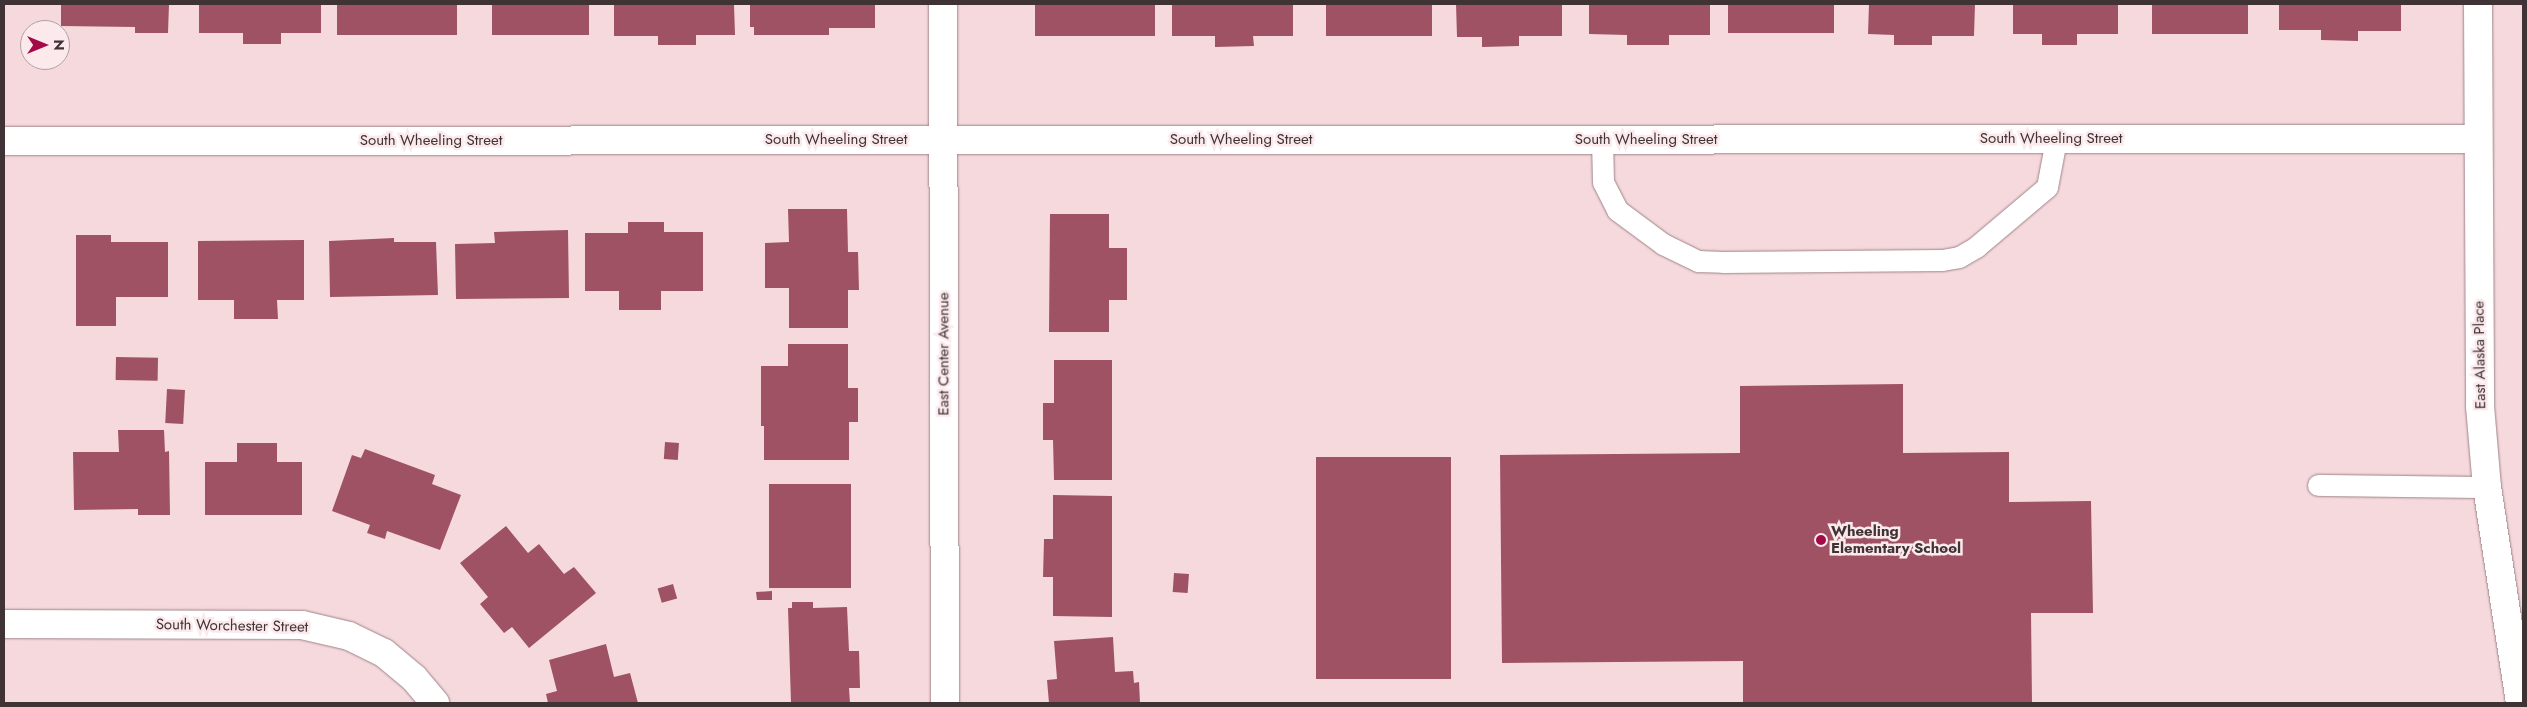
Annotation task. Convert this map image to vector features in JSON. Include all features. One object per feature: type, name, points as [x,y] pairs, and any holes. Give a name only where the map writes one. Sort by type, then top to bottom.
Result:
[{"type":"street","name":"East Center Avenue","points":[[943,4],[945,703]]},
{"type":"street","name":"East Alaska Place","points":[[2478,4],[2480,406],[2487,486],[2518,663],[2520,703]]},
{"type":"street","name":"South Wheeling Street","points":[[4,141],[2478,139]]},
{"type":"street","name":"South Worchester Street","points":[[4,624],[302,624],[349,636],[384,653],[414,678],[435,703]]},
{"type":"lane","points":[[1602,140],[1603,182],[1617,210],[1663,244],[1698,261],[1942,260],[1959,257],[1976,247],[2048,186],[2056,140]]},
{"type":"lane","points":[[2318,485],[2487,486]]},
{"type":"building","points":[[61,4],[169,4],[168,33],[135,33],[135,27],[70,26],[70,20],[61,20]]},
{"type":"building","points":[[199,4],[321,4],[321,33],[281,33],[281,44],[243,44],[243,33],[199,33]]},
{"type":"building","points":[[337,4],[457,4],[457,35],[337,35]]},
{"type":"building","points":[[492,4],[589,4],[589,35],[492,35]]},
{"type":"building","points":[[614,4],[734,4],[735,35],[696,35],[696,45],[658,45],[658,36],[614,36]]},
{"type":"building","points":[[750,4],[875,4],[875,28],[829,28],[829,35],[754,35],[754,27],[750,27]]},
{"type":"building","points":[[1035,4],[1155,4],[1155,36],[1035,36]]},
{"type":"building","points":[[1172,4],[1293,4],[1293,36],[1253,36],[1254,46],[1215,47],[1215,36],[1172,36]]},
{"type":"building","points":[[1326,4],[1432,4],[1432,36],[1326,36]]},
{"type":"building","points":[[1456,4],[1562,4],[1562,36],[1519,36],[1519,46],[1482,47],[1482,37],[1457,37]]},
{"type":"building","points":[[1589,4],[1710,4],[1710,35],[1669,35],[1669,45],[1627,45],[1627,35],[1589,34]]},
{"type":"building","points":[[1728,4],[1834,4],[1834,33],[1728,33]]},
{"type":"building","points":[[1869,4],[1975,4],[1974,36],[1932,36],[1932,45],[1894,45],[1894,35],[1868,34]]},
{"type":"building","points":[[2013,4],[2118,4],[2118,34],[2077,34],[2077,45],[2042,45],[2042,34],[2013,34]]},
{"type":"building","points":[[2152,4],[2248,4],[2248,34],[2152,34]]},
{"type":"building","points":[[2279,4],[2401,4],[2401,31],[2358,31],[2358,41],[2321,40],[2321,30],[2279,30]]},
{"type":"building","points":[[788,209],[847,209],[848,252],[858,252],[859,290],[848,290],[848,328],[789,328],[789,288],[765,288],[765,243],[789,242]]},
{"type":"building","points":[[1050,214],[1109,214],[1109,248],[1127,248],[1127,300],[1109,300],[1109,332],[1049,332]]},
{"type":"building","points":[[628,222],[664,222],[664,232],[703,232],[703,291],[661,291],[661,310],[619,310],[619,291],[585,291],[585,233],[628,233]]},
{"type":"building","points":[[568,230],[569,298],[456,299],[455,244],[495,243],[494,232]]},
{"type":"building","points":[[76,235],[111,235],[111,242],[168,242],[168,297],[116,297],[116,326],[76,326]]},
{"type":"building","points":[[394,238],[394,242],[436,242],[438,295],[330,297],[329,241]]},
{"type":"building","points":[[304,240],[304,300],[277,300],[278,319],[234,319],[234,300],[198,300],[198,241]]},
{"type":"building","points":[[788,344],[848,344],[848,388],[858,388],[858,422],[849,422],[849,460],[764,460],[764,426],[761,426],[761,366],[788,366]]},
{"type":"building","points":[[116,357],[158,358],[158,381],[116,380]]},
{"type":"building","points":[[1054,360],[1112,360],[1112,480],[1054,480],[1053,440],[1043,440],[1043,403],[1054,403]]},
{"type":"building","points":[[1903,384],[1903,453],[2009,452],[2009,502],[2091,501],[2093,613],[2031,613],[2032,703],[1743,703],[1743,661],[1502,663],[1500,455],[1740,453],[1740,386]]},
{"type":"building","points":[[167,389],[185,390],[183,424],[165,423]]},
{"type":"building","points":[[118,430],[164,430],[165,452],[169,451],[170,515],[138,515],[138,509],[74,510],[73,452],[119,452]]},
{"type":"building","points":[[665,442],[679,443],[678,460],[664,459]]},
{"type":"building","points":[[237,443],[277,443],[277,462],[302,462],[302,515],[205,515],[205,462],[237,462]]},
{"type":"building","points":[[365,449],[435,475],[432,484],[461,495],[440,550],[387,531],[385,539],[367,533],[370,525],[332,511],[352,455],[361,458]]},
{"type":"building","points":[[1316,457],[1451,457],[1451,679],[1316,679]]},
{"type":"building","points":[[769,484],[851,484],[851,588],[769,588]]},
{"type":"building","points":[[1053,495],[1112,496],[1112,617],[1053,616],[1053,577],[1043,577],[1044,539],[1053,539]]},
{"type":"building","points":[[506,526],[528,553],[539,544],[564,574],[574,567],[596,593],[529,648],[512,627],[504,633],[480,604],[488,597],[460,563]]},
{"type":"building","points":[[1174,573],[1189,574],[1188,593],[1173,592]]},
{"type":"building","points":[[673,584],[677,598],[662,603],[658,588]]},
{"type":"building","points":[[772,591],[772,600],[757,600],[756,592]]},
{"type":"building","points":[[792,602],[813,602],[813,608],[847,607],[849,651],[859,651],[860,688],[849,688],[850,703],[791,703],[788,608],[792,608]]},
{"type":"building","points":[[1113,637],[1115,672],[1133,671],[1134,683],[1139,682],[1140,703],[1049,703],[1047,680],[1057,679],[1054,641]]},
{"type":"building","points":[[606,644],[614,677],[630,673],[638,703],[548,703],[546,694],[557,691],[549,660]]},
{"type":"place","name":"Wheeling Elementary School","points":[[1821,540]]}]
